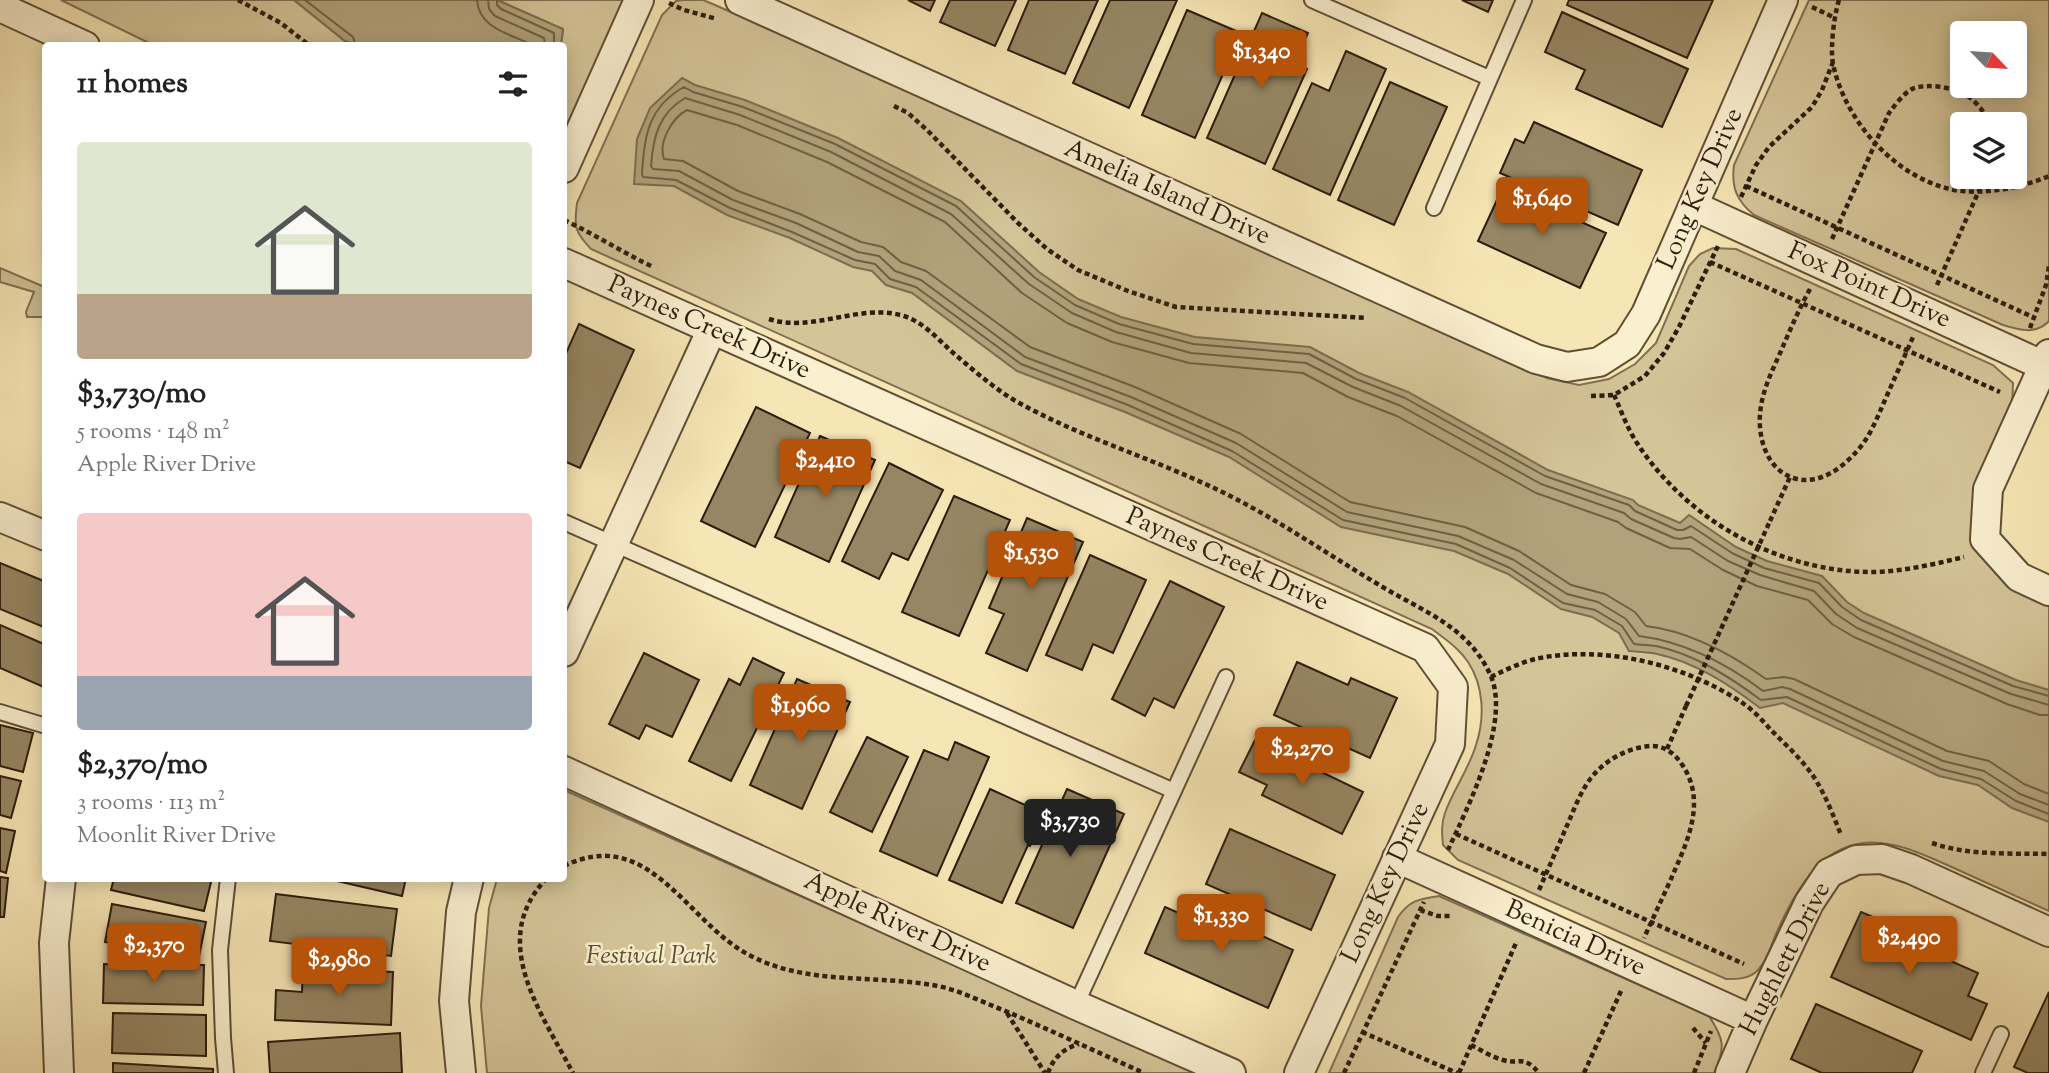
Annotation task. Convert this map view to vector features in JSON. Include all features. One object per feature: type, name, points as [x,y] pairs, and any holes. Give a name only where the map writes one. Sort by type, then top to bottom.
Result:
[{"type":"street","points":[[567,161],[639,0]]},
{"type":"street","name":"Amelia Island Drive","points":[[740,0],[1536,359],[1567,367],[1599,362]]},
{"type":"street","name":"Long Key Drive","points":[[1599,362],[1627,345],[1646,314],[1694,206],[1796,3]]},
{"type":"street","points":[[0,7],[76,42]]},
{"type":"street","name":"Fox Point Drive","points":[[1694,206],[1924,312],[2037,358]]},
{"type":"street","name":"Paynes Creek Drive","points":[[567,264],[1425,648],[1453,687]]},
{"type":"street","points":[[567,646],[712,329]]},
{"type":"street","points":[[2037,358],[1988,489],[1975,548],[2018,577],[2049,591]]},
{"type":"street","points":[[0,517],[42,534]]},
{"type":"street","name":"Long Key Drive","points":[[1299,1073],[1450,744],[1453,687]]},
{"type":"street","name":"Apple River Drive","points":[[567,772],[1231,1073]]},
{"type":"street","name":"Benicia Drive","points":[[1397,858],[1753,1020]]},
{"type":"street","name":"Hughlett Drive","points":[[1730,1073],[1809,903],[1829,873],[1856,860],[1882,859],[1911,869],[2049,932]]},
{"type":"street","points":[[59,1073],[54,943],[61,882]]},
{"type":"street","points":[[461,1073],[454,1001],[461,912],[468,882]]},
{"type":"lane","points":[[1312,0],[1489,78]]},
{"type":"lane","points":[[1434,208],[1524,0]]},
{"type":"lane","points":[[567,523],[1174,792]]},
{"type":"lane","points":[[1076,1005],[1226,677]]},
{"type":"lane","points":[[0,712],[42,725]]},
{"type":"lane","points":[[226,1073],[220,950],[228,882]]},
{"type":"lane","points":[[1983,1073],[2001,1034]]},
{"type":"path","points":[[237,0],[281,23],[305,42]]},
{"type":"path","points":[[1839,0],[1833,17],[1833,62],[1856,122],[1904,168],[1928,181],[1953,189],[1979,191],[2022,185],[2049,176]]},
{"type":"path","points":[[1796,3],[1833,17]]},
{"type":"path","points":[[1729,223],[1756,165],[1769,147],[1812,107],[1833,62]]},
{"type":"path","points":[[1979,191],[1870,433],[1858,450],[1830,474],[1815,480],[1790,477],[1775,468],[1766,456],[1760,430],[1760,407],[1768,382],[1889,113],[1913,89],[1931,86],[1965,94],[1982,112]]},
{"type":"path","points":[[1746,186],[2035,318]]},
{"type":"path","points":[[1710,262],[2000,392]]},
{"type":"path","points":[[2037,358],[2035,318],[2049,266]]},
{"type":"path","points":[[1614,395],[1635,441],[1682,497],[1713,522],[1774,553],[1833,569],[1874,572],[1907,570],[1975,548]]},
{"type":"path","points":[[1667,749],[1790,477]]},
{"type":"path","points":[[1491,677],[1535,659],[1604,655],[1642,660],[1712,685],[1746,705],[1795,754],[1816,780],[1841,835]]},
{"type":"path","points":[[1362,1032],[1458,1073],[1579,799],[1591,778],[1606,762],[1637,747],[1654,746],[1667,749],[1678,758],[1686,770],[1692,787],[1695,806],[1692,827],[1687,844],[1584,1073]]},
{"type":"path","points":[[1456,834],[1744,964]]},
{"type":"path","points":[[567,865],[604,856],[632,861],[665,882],[733,945],[750,956],[799,972],[939,986],[1007,1012],[1144,1073]]},
{"type":"path","points":[[544,882],[527,905],[519,935],[520,952],[526,981],[573,1073]]},
{"type":"path","points":[[1007,1012],[1047,1073]]},
{"type":"path","points":[[1047,1073],[1063,1051],[1079,1044]]},
{"type":"path","points":[[1471,1045],[1506,1062],[1520,1060],[1533,1066],[1539,1073]]},
{"type":"green space","points":[[61,0],[294,0],[348,42],[147,42]]},
{"type":"green space","points":[[497,0],[625,0],[567,130],[567,42],[561,42],[563,29]]},
{"type":"green space","points":[[703,0],[715,5],[1547,378],[1579,385],[1609,379],[1635,364],[1656,343],[1689,266],[1700,254],[1713,248],[1736,249],[1993,365],[2013,383],[2012,411],[1975,527],[2042,602],[2049,605],[2049,911],[1910,850],[1881,843],[1861,843],[1843,848],[1814,870],[1792,901],[1760,968],[1746,977],[1726,979],[1458,860],[1443,845],[1443,821],[1448,804],[1476,745],[1482,713],[1480,692],[1468,662],[1456,648],[1432,629],[591,249],[585,243],[576,228],[577,203],[662,15],[676,1]]},
{"type":"green space","points":[[1809,0],[2049,0],[2049,321],[2039,328],[2021,330],[2003,325],[1754,215],[1743,205],[1733,181],[1734,165]]},
{"type":"green space","points":[[0,268],[42,286],[42,317],[27,317],[26,312],[34,292],[0,282]]},
{"type":"green space","name":"Festival Park","points":[[567,791],[1195,1073],[487,1073],[481,1006],[489,908],[496,882],[567,882]]},
{"type":"green space","points":[[1439,896],[1709,1016],[1722,1043],[1714,1073],[1329,1073],[1398,917],[1416,901]]},
{"type":"water","points":[[294,0],[497,0],[563,29],[561,42],[345,41]]},
{"type":"water","points":[[682,78],[838,138],[961,201],[1039,272],[1078,299],[1121,317],[1195,337],[1310,347],[1359,373],[1408,392],[1548,470],[1633,500],[1638,505],[1680,523],[1689,515],[1736,547],[1767,561],[1822,576],[1847,602],[1864,613],[2016,680],[2049,690],[2049,822],[2012,808],[1978,785],[1939,776],[1783,703],[1760,708],[1724,683],[1685,663],[1657,654],[1629,651],[1619,633],[1592,617],[1561,609],[1508,574],[1454,551],[1341,527],[1229,457],[1125,412],[1017,371],[912,293],[886,285],[872,271],[853,267],[790,238],[727,215],[674,186],[634,184],[637,139],[650,108]]},
{"type":"building","points":[[908,0],[935,0],[930,11]]},
{"type":"building","points":[[950,0],[1016,0],[995,46],[940,22]]},
{"type":"building","points":[[1029,0],[1098,0],[1065,74],[1008,50]]},
{"type":"building","points":[[1110,0],[1177,0],[1129,108],[1073,83]]},
{"type":"building","points":[[1462,0],[1493,0],[1488,12]]},
{"type":"building","points":[[1569,0],[1713,0],[1687,58],[1567,5]]},
{"type":"building","points":[[1187,10],[1241,33],[1195,138],[1142,115]]},
{"type":"building","points":[[1562,12],[1688,69],[1662,127],[1576,89],[1585,70],[1545,52]]},
{"type":"building","points":[[1262,13],[1308,33],[1294,63],[1307,69],[1265,164],[1207,138]]},
{"type":"building","points":[[1346,51],[1386,69],[1330,195],[1273,169],[1312,83],[1329,91]]},
{"type":"building","points":[[1390,82],[1447,107],[1394,225],[1338,200]]},
{"type":"building","points":[[1534,122],[1642,170],[1618,225],[1500,173],[1515,139],[1524,143]]},
{"type":"building","points":[[1503,187],[1606,233],[1580,288],[1478,241]]},
{"type":"building","points":[[579,324],[634,350],[580,468],[567,462],[567,351]]},
{"type":"building","points":[[756,407],[810,433],[755,547],[701,521]]},
{"type":"building","points":[[820,436],[875,460],[829,562],[775,537]]},
{"type":"building","points":[[889,463],[943,490],[908,560],[892,553],[879,579],[842,561]]},
{"type":"building","points":[[954,496],[1010,520],[959,636],[902,612]]},
{"type":"building","points":[[1027,518],[1083,542],[1027,671],[986,653],[1004,614],[989,608]]},
{"type":"building","points":[[1090,555],[1146,580],[1113,653],[1093,644],[1082,670],[1046,655]]},
{"type":"building","points":[[0,563],[42,580],[42,626],[0,609]]},
{"type":"building","points":[[1170,581],[1224,607],[1174,708],[1154,698],[1145,716],[1112,699]]},
{"type":"building","points":[[0,625],[42,643],[42,686],[0,668]]},
{"type":"building","points":[[644,653],[699,680],[672,737],[646,725],[639,739],[609,724]]},
{"type":"building","points":[[753,658],[784,673],[731,781],[689,761],[729,679],[740,685]]},
{"type":"building","points":[[1297,662],[1348,685],[1351,678],[1397,698],[1370,758],[1274,715]]},
{"type":"building","points":[[797,679],[850,702],[802,809],[750,785]]},
{"type":"building","points":[[0,725],[33,733],[23,772],[0,766]]},
{"type":"building","points":[[867,737],[908,757],[872,832],[830,812]]},
{"type":"building","points":[[1255,740],[1363,792],[1342,834],[1262,795],[1267,785],[1239,772]]},
{"type":"building","points":[[955,742],[989,757],[937,876],[880,851],[924,750],[948,760]]},
{"type":"building","points":[[0,776],[21,781],[11,818],[0,815]]},
{"type":"building","points":[[990,789],[1045,814],[1002,903],[949,880]]},
{"type":"building","points":[[1067,789],[1124,814],[1073,928],[1016,903]]},
{"type":"building","points":[[0,828],[15,831],[6,873],[0,871]]},
{"type":"building","points":[[1230,829],[1335,875],[1311,930],[1206,884]]},
{"type":"building","points":[[0,877],[8,878],[4,917],[0,917]]},
{"type":"building","points":[[113,882],[211,882],[204,911],[111,890]]},
{"type":"building","points":[[341,882],[405,882],[402,896]]},
{"type":"building","points":[[276,894],[397,909],[391,956],[270,941]]},
{"type":"building","points":[[112,904],[206,922],[198,961],[105,942]]},
{"type":"building","points":[[1165,907],[1206,925],[1212,913],[1293,950],[1268,1008],[1145,953]]},
{"type":"building","points":[[1861,912],[1922,938],[1919,947],[1978,973],[1968,996],[1987,1004],[1971,1040],[1831,977]]},
{"type":"building","points":[[104,964],[204,965],[203,1005],[103,1003]]},
{"type":"building","points":[[303,968],[393,972],[391,1025],[275,1020],[276,990],[302,992]]},
{"type":"building","points":[[2049,992],[2049,1073],[2028,1073],[2014,1067]]},
{"type":"building","points":[[1816,1004],[1922,1051],[1912,1073],[1822,1073],[1791,1059]]},
{"type":"building","points":[[113,1013],[206,1015],[206,1056],[112,1053]]},
{"type":"building","points":[[400,1033],[402,1073],[270,1073],[268,1042]]},
{"type":"building","points":[[113,1063],[213,1069],[213,1073],[113,1073]]}]
